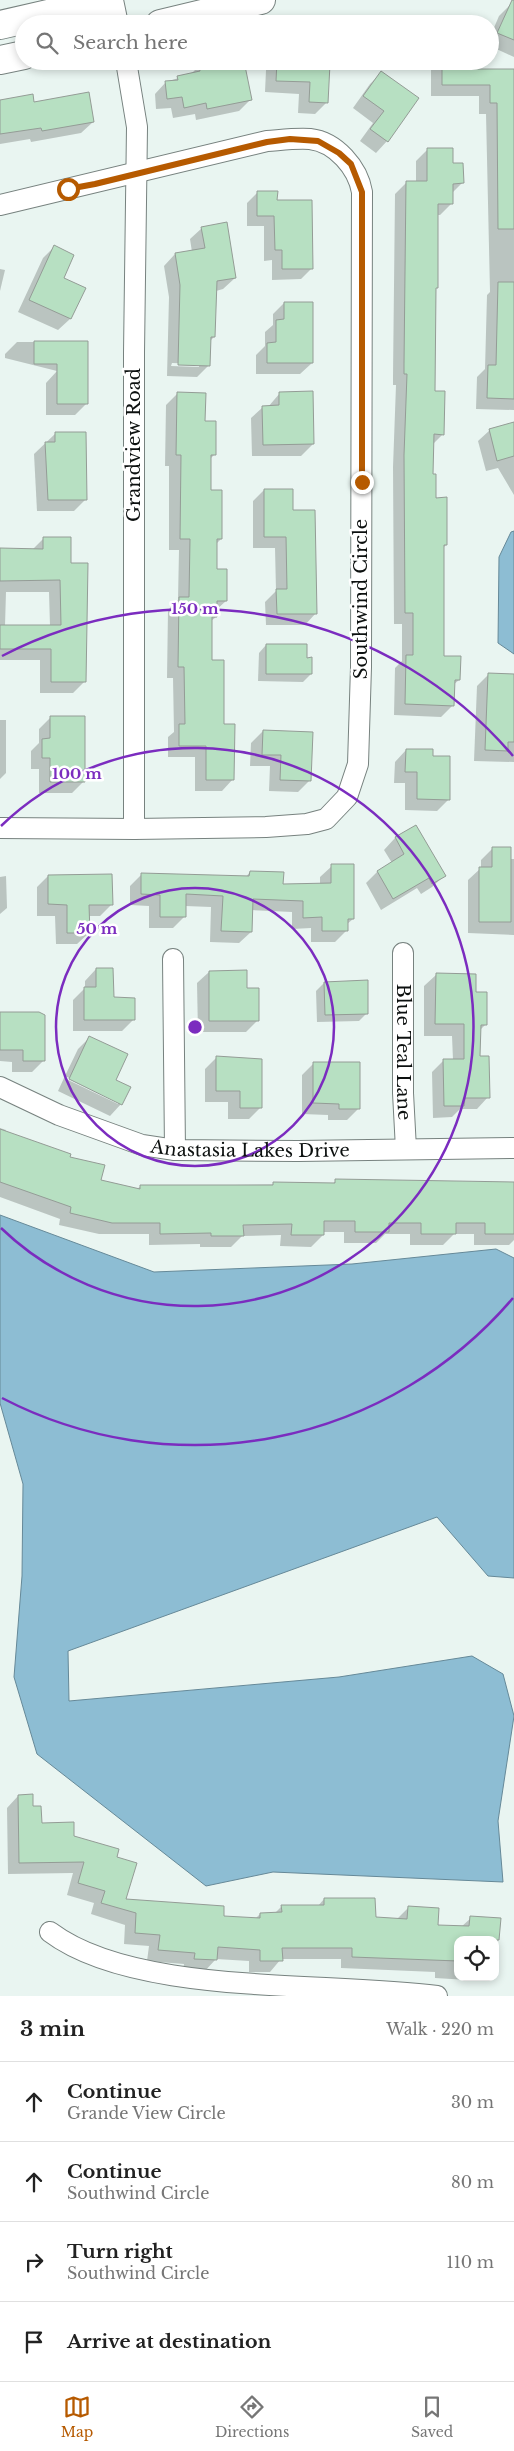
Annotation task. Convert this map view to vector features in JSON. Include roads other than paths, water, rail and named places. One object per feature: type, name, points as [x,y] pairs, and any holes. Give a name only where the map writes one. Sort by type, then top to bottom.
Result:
[{"type":"main road","points":[[44,15],[109,0]]},
{"type":"main road","points":[[198,15],[261,0]]},
{"type":"main road","points":[[0,25],[15,22]]},
{"type":"main road","points":[[0,60],[15,57]]},
{"type":"street","points":[[113,0],[116,15]]},
{"type":"street","name":"Grandview Road","points":[[128,70],[137,127],[134,353],[134,829]]},
{"type":"street","name":"Southwind Circle","points":[[0,205],[267,142],[290,139],[318,141],[339,153],[351,164],[362,192],[362,482],[358,764],[347,797],[326,819],[307,824],[266,827],[134,829],[0,828]]},
{"type":"street","name":"Blue Teal Lane","points":[[403,953],[403,1093],[406,1149]]},
{"type":"street","points":[[173,960],[175,1150]]},
{"type":"street","name":"Anastasia Lakes Drive","points":[[0,1087],[60,1115],[132,1142],[175,1150],[298,1151],[514,1148]]},
{"type":"street","points":[[50,1932],[65,1948],[87,1962],[151,1981],[194,1988],[257,1993],[322,1991],[437,1996]]},
{"type":"water","points":[[514,531],[514,654],[498,643],[499,557],[511,532]]},
{"type":"water","points":[[0,1215],[154,1272],[352,1264],[496,1249],[514,1258],[514,1578],[488,1576],[437,1517],[68,1651],[69,1701],[339,1677],[472,1656],[503,1674],[514,1716],[498,1821],[503,1882],[273,1872],[206,1886],[37,1754],[14,1677],[22,1576],[23,1484],[0,1403]]}]
